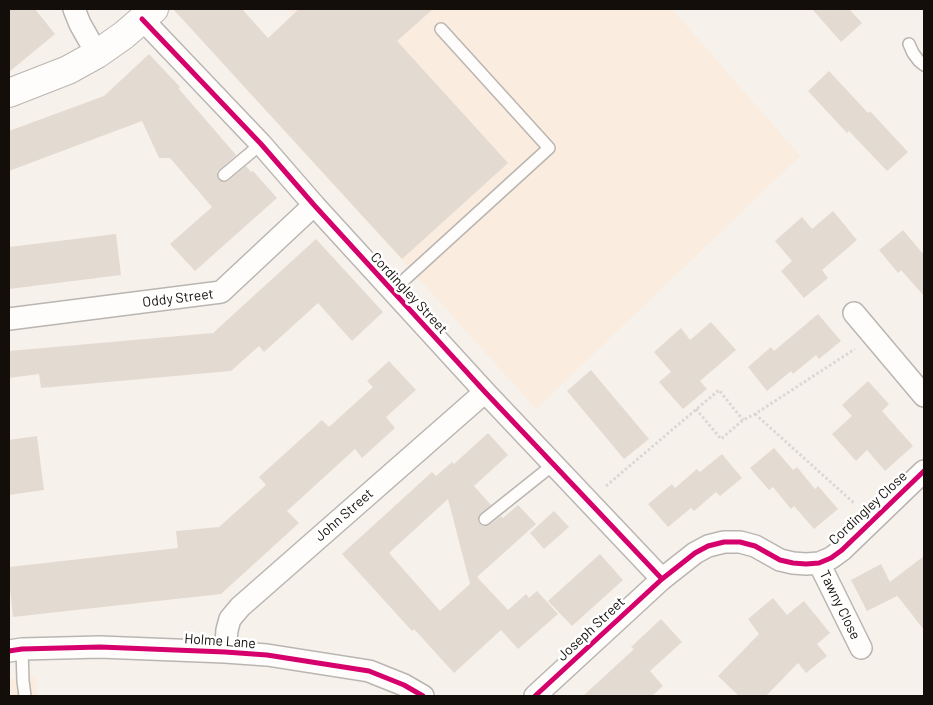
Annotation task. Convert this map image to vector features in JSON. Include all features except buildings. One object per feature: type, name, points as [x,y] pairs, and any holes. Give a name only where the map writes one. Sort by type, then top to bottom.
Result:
[{"type":"street","points":[[74,9],[97,54]]},
{"type":"street","points":[[9,93],[68,70],[97,54],[124,35],[148,14]]},
{"type":"street","name":"Cordingley Street","points":[[148,14],[314,205],[392,291],[662,579]]},
{"type":"street","name":"Oddy Street","points":[[9,319],[221,292],[314,205]]},
{"type":"street","points":[[854,313],[924,396]]},
{"type":"street","name":"John Street","points":[[225,652],[230,619],[240,608],[485,392]]},
{"type":"street","name":"Cordingley Close","points":[[662,579],[694,553],[708,546],[724,542],[740,542],[755,546],[780,560],[793,563],[819,563],[831,558],[842,550],[924,471]]},
{"type":"street","name":"Tawny Close","points":[[819,563],[861,648]]},
{"type":"street","name":"Joseph Street","points":[[535,696],[662,579]]},
{"type":"street","name":"Holme Lane","points":[[16,650],[100,647],[267,655],[369,671],[404,685],[423,696]]},
{"type":"lane","points":[[392,291],[549,148],[441,29]]},
{"type":"lane","points":[[909,44],[913,53],[924,65]]},
{"type":"lane","points":[[224,175],[261,144]]},
{"type":"lane","points":[[485,519],[554,464]]},
{"type":"lane","points":[[16,650],[25,696]]},
{"type":"path","points":[[696,409],[721,439],[743,420],[874,336]]},
{"type":"path","points":[[588,501],[719,390],[743,420]]},
{"type":"path","points":[[755,414],[873,520]]},
{"type":"shaded area","points":[[287,9],[672,9],[800,156],[536,409],[247,90],[309,33]]},
{"type":"shaded area","points":[[35,676],[38,696],[9,696],[9,679]]},
{"type":"cycle path","points":[[142,19],[261,144],[314,205],[485,392],[662,579]]},
{"type":"cycle path","points":[[535,696],[662,579],[695,553],[708,546],[724,542],[740,542],[755,546],[780,560],[793,563],[819,563],[831,558],[842,550],[924,471]]},
{"type":"cycle path","points":[[9,651],[100,647],[267,655],[369,671],[404,685],[423,696]]}]
